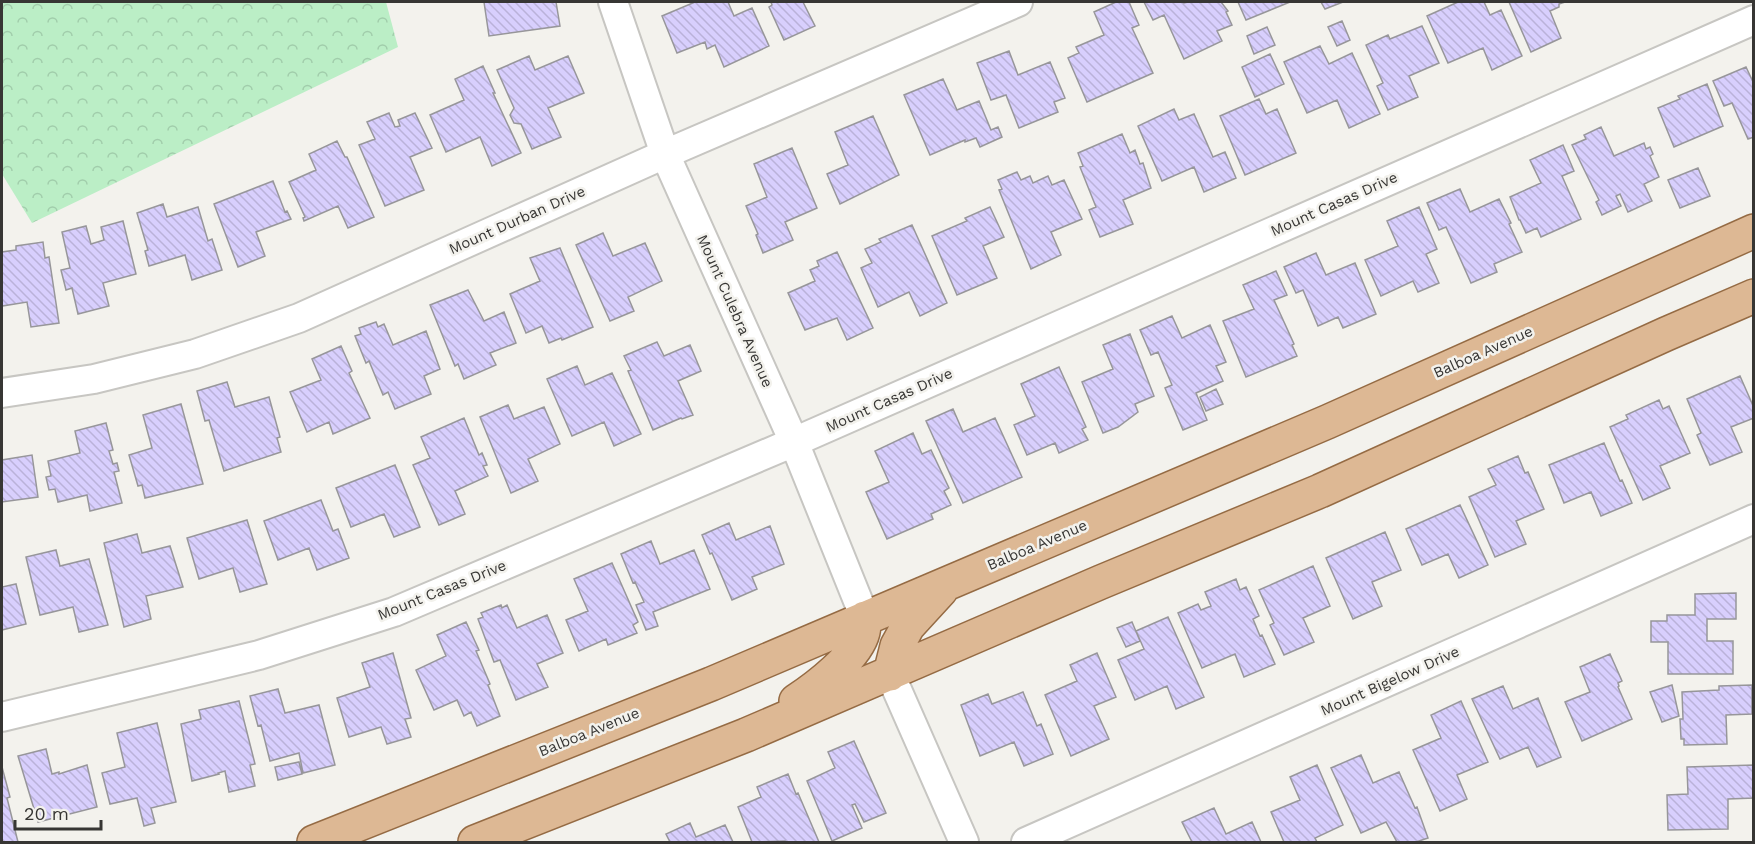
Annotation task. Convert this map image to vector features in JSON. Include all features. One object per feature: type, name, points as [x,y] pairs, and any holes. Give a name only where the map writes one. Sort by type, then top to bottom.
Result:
[{"type":"main road","name":"Balboa Avenue","points":[[314,843],[711,684],[1327,422],[1754,231]]},
{"type":"main road","points":[[475,843],[746,735],[1320,491],[1754,296]]},
{"type":"main road","points":[[890,674],[897,646],[908,626],[951,581]]},
{"type":"main road","points":[[746,735],[812,691],[835,669],[857,646],[863,633],[865,618]]},
{"type":"street","name":"Mount Culebra Avenue","points":[[613,2],[665,154],[794,442],[865,618]]},
{"type":"street","name":"Mount Durban Drive","points":[[2,393],[94,379],[184,356],[299,318],[665,154],[1018,2]]},
{"type":"street","name":"Mount Casas Drive","points":[[2,717],[259,656],[393,612],[794,442],[1754,20]]},
{"type":"street","name":"Mount Bigelow Drive","points":[[1026,843],[1754,519]]},
{"type":"street","points":[[890,674],[964,843]]},
{"type":"green space","points":[[2,2],[386,2],[398,47],[32,223],[2,174]]},
{"type":"building","points":[[484,2],[556,2],[560,26],[489,36]]},
{"type":"building","points":[[695,2],[728,2],[734,16],[752,8],[769,46],[724,67],[715,45],[707,49],[705,42],[677,53],[662,16]]},
{"type":"building","points":[[771,2],[803,2],[815,26],[784,40],[769,7],[772,5]]},
{"type":"building","points":[[1116,2],[1129,2],[1139,25],[1132,28],[1153,73],[1087,102],[1068,58],[1079,53],[1076,47],[1104,35],[1094,12]]},
{"type":"building","points":[[1144,2],[1221,2],[1228,11],[1226,12],[1232,25],[1217,31],[1222,41],[1184,59],[1164,15],[1153,20]]},
{"type":"building","points":[[1238,2],[1290,2],[1246,20]]},
{"type":"building","points":[[1321,2],[1343,2],[1325,9]]},
{"type":"building","points":[[1458,2],[1484,2],[1490,15],[1501,10],[1522,56],[1492,70],[1483,48],[1448,63],[1427,16]]},
{"type":"building","points":[[1509,2],[1565,2],[1550,11],[1561,38],[1531,52]]},
{"type":"building","points":[[1342,21],[1350,40],[1337,46],[1328,27]]},
{"type":"building","points":[[1422,26],[1439,63],[1409,76],[1418,97],[1388,110],[1377,86],[1383,83],[1366,45],[1388,35],[1390,39]]},
{"type":"building","points":[[1267,27],[1275,45],[1254,54],[1247,36]]},
{"type":"building","points":[[1320,46],[1329,64],[1352,53],[1380,114],[1349,128],[1337,100],[1307,113],[1284,62]]},
{"type":"building","points":[[1009,51],[1018,75],[1050,62],[1065,98],[1054,102],[1058,112],[1019,128],[1006,95],[991,100],[977,63]]},
{"type":"building","points":[[1270,54],[1284,84],[1255,97],[1242,67]]},
{"type":"building","points":[[529,56],[535,70],[568,56],[584,93],[548,108],[561,137],[532,149],[521,124],[514,123],[510,115],[514,108],[497,70]]},
{"type":"building","points":[[483,66],[521,153],[492,166],[480,137],[446,152],[430,115],[464,100],[455,79]]},
{"type":"building","points":[[1746,67],[1754,84],[1754,137],[1748,139],[1732,103],[1724,106],[1713,81]]},
{"type":"building","points":[[943,79],[957,110],[979,101],[991,130],[998,127],[1002,137],[980,147],[976,138],[965,142],[965,140],[930,155],[904,95]]},
{"type":"building","points":[[1707,84],[1723,126],[1674,147],[1658,108],[1680,99],[1678,96]]},
{"type":"building","points":[[1259,99],[1266,114],[1277,109],[1296,153],[1245,175],[1220,116]]},
{"type":"building","points":[[1174,109],[1179,120],[1194,114],[1213,157],[1225,152],[1236,178],[1204,192],[1194,167],[1162,181],[1138,126]]},
{"type":"building","points":[[389,113],[395,127],[400,126],[398,120],[415,113],[432,148],[410,157],[424,190],[385,206],[359,145],[375,139],[367,122]]},
{"type":"building","points":[[873,116],[899,175],[840,204],[827,174],[848,165],[835,132]]},
{"type":"building","points":[[1601,127],[1614,156],[1644,143],[1646,149],[1650,147],[1653,154],[1650,156],[1659,177],[1644,184],[1652,201],[1628,212],[1620,194],[1616,196],[1621,206],[1602,215],[1596,202],[1599,200],[1572,145],[1586,139],[1584,135]]},
{"type":"building","points":[[1122,134],[1130,153],[1135,150],[1140,164],[1143,163],[1151,188],[1123,200],[1133,224],[1100,237],[1089,210],[1096,207],[1080,167],[1083,166],[1078,153]]},
{"type":"building","points":[[337,141],[347,157],[374,217],[348,228],[338,206],[304,221],[305,217],[289,182],[316,170],[309,154]]},
{"type":"building","points":[[1563,145],[1574,171],[1562,176],[1581,219],[1541,237],[1537,228],[1526,233],[1510,197],[1541,183],[1530,160]]},
{"type":"building","points":[[792,148],[817,208],[785,222],[793,240],[763,253],[746,206],[767,197],[754,164]]},
{"type":"building","points":[[1698,168],[1710,196],[1680,208],[1668,180]]},
{"type":"building","points":[[1017,172],[1021,180],[1030,176],[1033,183],[1048,176],[1052,185],[1064,180],[1082,219],[1051,232],[1061,255],[1031,269],[999,190],[1002,189],[998,180]]},
{"type":"building","points":[[273,181],[285,212],[287,211],[291,219],[256,232],[265,256],[238,267],[214,204]]},
{"type":"building","points":[[1460,189],[1470,212],[1499,199],[1522,252],[1494,264],[1497,272],[1471,283],[1446,227],[1439,230],[1427,203]]},
{"type":"building","points":[[163,204],[167,217],[198,207],[208,241],[212,239],[222,270],[192,280],[185,255],[149,266],[145,251],[148,250],[137,213]]},
{"type":"building","points":[[990,207],[1004,237],[983,246],[997,278],[957,295],[932,236],[967,221],[965,218]]},
{"type":"building","points":[[1419,207],[1437,249],[1426,254],[1439,283],[1418,292],[1413,281],[1381,296],[1365,260],[1398,246],[1387,221]]},
{"type":"building","points":[[123,221],[136,274],[103,283],[109,306],[78,314],[72,288],[66,290],[61,270],[70,268],[62,232],[86,226],[91,244],[104,240],[101,227]]},
{"type":"building","points":[[912,225],[947,303],[920,316],[909,292],[878,307],[861,268],[872,263],[865,249],[881,242],[879,239]]},
{"type":"building","points":[[603,233],[613,256],[645,243],[662,281],[628,297],[634,311],[610,321],[576,245]]},
{"type":"building","points":[[43,242],[45,258],[49,257],[59,323],[31,327],[27,302],[2,306],[2,252],[16,250],[16,246]]},
{"type":"building","points":[[560,248],[593,327],[549,343],[542,326],[526,333],[510,294],[540,281],[530,258]]},
{"type":"building","points":[[837,252],[873,328],[847,340],[837,318],[805,330],[788,293],[815,281],[810,270],[819,266],[817,261]]},
{"type":"building","points":[[1316,253],[1326,275],[1355,263],[1376,314],[1343,328],[1338,317],[1318,326],[1303,290],[1296,293],[1284,267]]},
{"type":"building","points":[[1276,271],[1287,295],[1274,300],[1297,356],[1246,377],[1223,321],[1254,309],[1243,285]]},
{"type":"building","points":[[468,290],[484,321],[504,312],[516,343],[490,353],[496,365],[464,379],[458,364],[455,366],[430,305]]},
{"type":"building","points":[[1172,316],[1182,338],[1210,325],[1226,362],[1216,366],[1223,381],[1196,393],[1207,420],[1183,430],[1165,388],[1172,385],[1158,352],[1151,355],[1140,330]]},
{"type":"building","points":[[376,322],[378,327],[384,324],[393,345],[426,331],[440,369],[424,376],[431,394],[395,409],[388,392],[383,395],[369,361],[366,363],[355,336],[361,334],[359,328]]},
{"type":"building","points":[[1130,334],[1154,396],[1135,404],[1138,412],[1118,427],[1103,433],[1082,382],[1113,369],[1103,345]]},
{"type":"building","points":[[657,342],[664,356],[690,345],[701,371],[678,381],[693,415],[653,430],[624,356]]},
{"type":"building","points":[[341,346],[352,371],[349,373],[370,418],[333,434],[329,422],[307,432],[290,392],[321,380],[312,359]]},
{"type":"building","points":[[577,366],[585,385],[612,373],[641,434],[614,446],[604,422],[572,436],[547,379]]},
{"type":"building","points":[[1059,367],[1086,427],[1082,429],[1088,440],[1059,453],[1055,443],[1027,455],[1014,425],[1035,416],[1021,384]]},
{"type":"building","points":[[1740,376],[1754,408],[1754,418],[1731,427],[1742,452],[1710,465],[1697,435],[1701,433],[1687,399]]},
{"type":"building","points":[[227,382],[235,407],[269,397],[280,437],[277,438],[281,452],[224,471],[209,420],[205,421],[197,391]]},
{"type":"building","points":[[1216,389],[1223,404],[1206,411],[1200,397]]},
{"type":"building","points":[[1659,400],[1663,409],[1669,406],[1690,453],[1660,466],[1670,488],[1643,500],[1610,427],[1628,419],[1626,415]]},
{"type":"building","points":[[181,404],[203,484],[145,498],[142,485],[138,486],[129,455],[152,448],[143,415]]},
{"type":"building","points":[[508,405],[514,419],[544,407],[560,444],[528,459],[538,481],[511,493],[480,417]]},
{"type":"building","points":[[953,409],[963,432],[995,418],[1022,477],[963,503],[926,421]]},
{"type":"building","points":[[464,418],[479,455],[482,453],[487,465],[483,466],[488,476],[455,491],[465,514],[439,525],[413,465],[430,458],[421,437]]},
{"type":"building","points":[[106,423],[113,450],[109,451],[113,464],[117,463],[119,471],[114,472],[122,503],[90,511],[87,495],[58,502],[55,489],[49,490],[46,477],[51,476],[48,461],[80,453],[75,431]]},
{"type":"building","points":[[913,433],[922,454],[931,450],[949,488],[944,491],[951,505],[931,514],[933,519],[887,539],[866,492],[889,482],[875,451]]},
{"type":"building","points":[[1604,443],[1632,503],[1601,516],[1591,492],[1564,503],[1549,465]]},
{"type":"building","points":[[32,455],[38,497],[2,502],[2,460]]},
{"type":"building","points":[[1518,456],[1525,473],[1528,472],[1544,509],[1516,521],[1526,544],[1495,557],[1469,497],[1496,485],[1488,469]]},
{"type":"building","points":[[395,465],[420,527],[394,537],[384,514],[351,527],[336,488]]},
{"type":"building","points":[[321,500],[333,531],[338,529],[349,558],[317,570],[309,548],[278,560],[264,521]]},
{"type":"building","points":[[1460,505],[1488,565],[1459,578],[1448,554],[1422,565],[1406,529]]},
{"type":"building","points":[[247,520],[267,584],[240,592],[233,568],[199,579],[187,538]]},
{"type":"building","points":[[729,523],[736,540],[770,526],[784,564],[752,577],[757,589],[732,600],[702,535]]},
{"type":"building","points":[[1385,532],[1401,570],[1372,582],[1382,606],[1353,619],[1326,558]]},
{"type":"building","points":[[137,534],[142,553],[170,546],[183,587],[146,596],[151,619],[124,627],[104,543]]},
{"type":"building","points":[[651,541],[660,564],[694,550],[710,589],[653,612],[658,626],[646,630],[636,605],[644,602],[621,554]]},
{"type":"building","points":[[56,550],[60,566],[89,559],[108,625],[79,632],[73,607],[40,615],[26,557]]},
{"type":"building","points":[[612,563],[638,622],[633,625],[637,633],[608,645],[606,639],[579,651],[566,620],[588,611],[574,579]]},
{"type":"building","points":[[1313,566],[1330,606],[1303,618],[1314,642],[1284,655],[1270,625],[1274,623],[1259,590]]},
{"type":"building","points":[[1236,579],[1240,590],[1246,587],[1259,616],[1253,619],[1275,664],[1244,677],[1235,654],[1202,668],[1178,613],[1198,604],[1201,610],[1211,606],[1205,592]]},
{"type":"building","points":[[16,584],[26,624],[2,630],[2,587]]},
{"type":"building","points":[[1736,593],[1736,619],[1707,619],[1707,641],[1733,641],[1733,674],[1668,674],[1668,642],[1651,642],[1651,621],[1667,621],[1667,615],[1695,615],[1695,594]]},
{"type":"building","points":[[501,605],[502,608],[507,605],[517,628],[547,615],[563,653],[537,664],[548,687],[516,700],[500,660],[494,662],[478,619],[483,617],[481,613]]},
{"type":"building","points":[[1168,617],[1204,697],[1176,709],[1167,686],[1135,700],[1118,660],[1144,649],[1136,631]]},
{"type":"building","points":[[466,622],[479,650],[476,651],[500,716],[477,726],[471,712],[464,716],[457,700],[434,710],[416,670],[446,656],[437,635]]},
{"type":"building","points":[[1132,622],[1140,641],[1126,647],[1117,628]]},
{"type":"building","points":[[393,653],[411,718],[405,719],[411,737],[387,744],[381,727],[349,737],[337,698],[370,687],[362,663]]},
{"type":"building","points":[[1097,653],[1116,697],[1094,706],[1109,739],[1071,756],[1045,695],[1077,681],[1070,665]]},
{"type":"building","points":[[1610,654],[1622,681],[1618,683],[1618,687],[1632,719],[1582,741],[1565,702],[1590,692],[1580,667]]},
{"type":"building","points":[[1672,685],[1679,716],[1662,722],[1650,692]]},
{"type":"building","points":[[1752,685],[1752,714],[1726,715],[1727,744],[1684,745],[1684,739],[1681,739],[1680,719],[1683,719],[1682,692],[1719,690],[1719,686]]},
{"type":"building","points":[[1503,686],[1513,709],[1538,698],[1561,757],[1537,767],[1528,747],[1500,759],[1472,699]]},
{"type":"building","points":[[278,689],[285,713],[319,705],[335,765],[303,773],[299,753],[270,761],[261,725],[258,726],[250,696]]},
{"type":"building","points":[[1023,692],[1037,726],[1041,724],[1053,754],[1024,766],[1014,742],[980,756],[961,705],[988,694],[992,704]]},
{"type":"building","points":[[239,701],[255,764],[250,765],[255,786],[229,792],[225,771],[192,781],[181,724],[201,719],[199,710]]},
{"type":"building","points":[[1461,701],[1488,762],[1457,775],[1467,799],[1440,811],[1413,750],[1441,738],[1431,715]]},
{"type":"building","points":[[157,723],[176,802],[151,808],[155,823],[144,826],[137,798],[110,804],[102,773],[125,767],[117,733]]},
{"type":"building","points":[[854,741],[886,813],[864,822],[855,804],[852,805],[862,828],[832,841],[807,781],[835,768],[828,752]]},
{"type":"building","points":[[46,749],[52,774],[87,765],[97,807],[38,822],[18,756]]},
{"type":"building","points":[[1361,755],[1373,783],[1399,772],[1415,808],[1417,807],[1428,838],[1416,842],[1397,842],[1386,822],[1361,833],[1331,768]]},
{"type":"building","points":[[299,762],[302,774],[278,780],[275,767]]},
{"type":"building","points":[[1317,765],[1343,825],[1315,838],[1317,842],[1284,842],[1271,812],[1300,800],[1290,777]]},
{"type":"building","points":[[1754,765],[1754,798],[1728,799],[1728,829],[1668,830],[1667,795],[1688,794],[1687,767]]},
{"type":"building","points":[[2,767],[10,797],[7,798],[18,842],[2,842]]},
{"type":"building","points":[[788,774],[819,842],[752,842],[738,807],[761,797],[757,787]]},
{"type":"building","points":[[1214,808],[1226,834],[1252,822],[1261,842],[1192,842],[1182,822]]},
{"type":"building","points":[[690,823],[696,837],[725,825],[733,842],[670,842],[666,834]]}]
